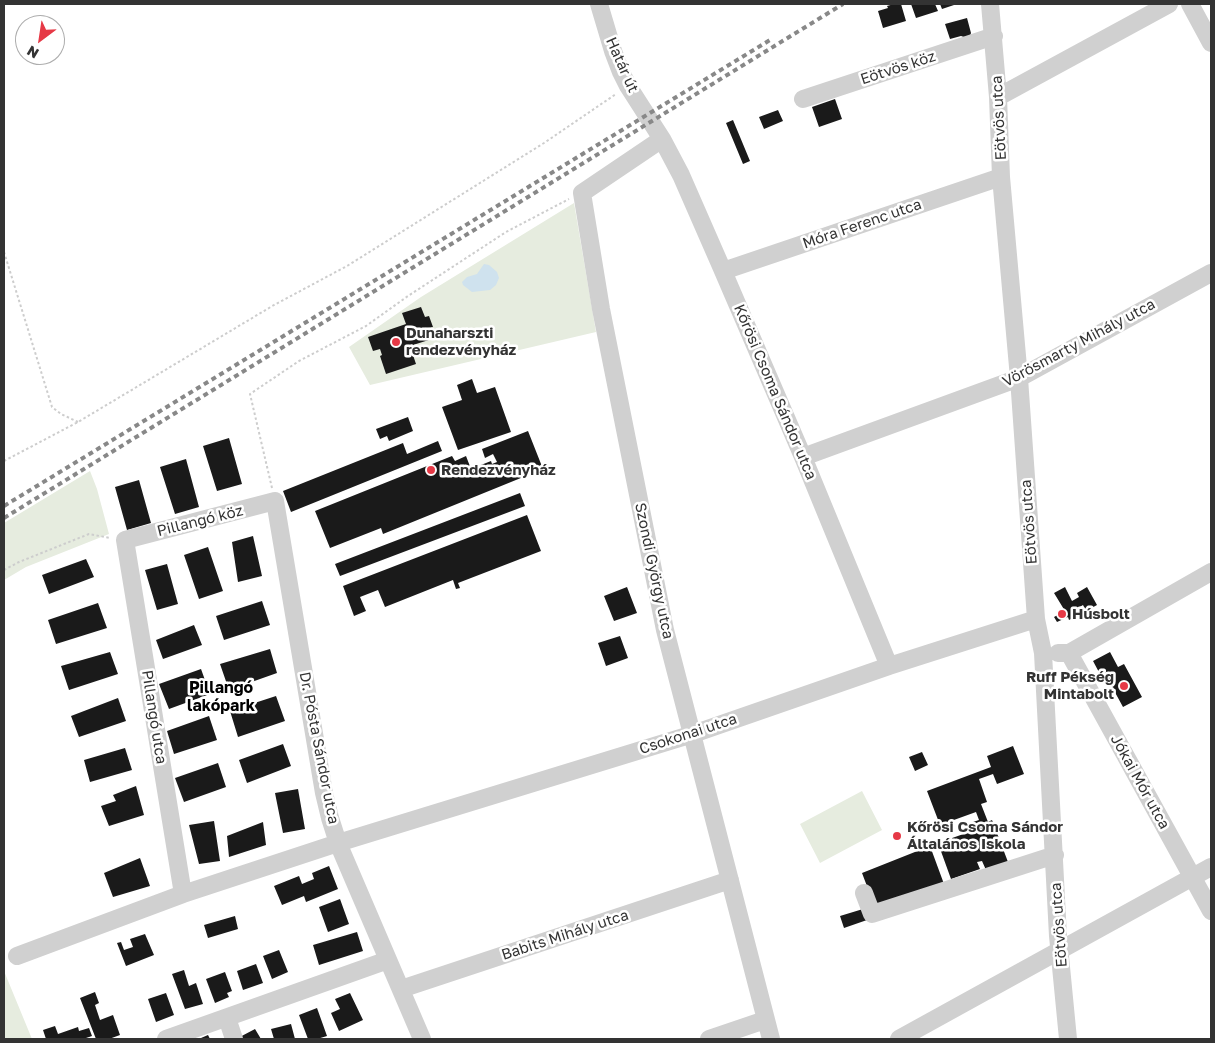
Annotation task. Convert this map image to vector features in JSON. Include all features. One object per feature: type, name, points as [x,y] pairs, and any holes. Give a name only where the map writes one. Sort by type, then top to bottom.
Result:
[{"type":"street","name":"Határ út","points":[[598,4],[613,51],[628,86],[653,122]]},
{"type":"street","name":"Eötvös utca","points":[[990,4],[994,36],[1002,177],[1020,378],[1036,619],[1043,653],[1058,936],[1068,1039]]},
{"type":"street","points":[[998,97],[1169,4]]},
{"type":"street","points":[[1190,4],[1211,43]]},
{"type":"street","name":"Eötvös köz","points":[[803,99],[994,36]]},
{"type":"street","name":"Kőrösi Csoma Sándor utca","points":[[653,122],[681,175],[723,271],[803,457],[889,666]]},
{"type":"street","points":[[582,192],[662,139]]},
{"type":"street","name":"Móra Ferenc utca","points":[[723,271],[1002,177]]},
{"type":"street","name":"Szondi György utca","points":[[582,192],[601,309],[665,630],[771,1039]]},
{"type":"street","name":"Vörösmarty Mihály utca","points":[[803,457],[1020,378],[1211,272]]},
{"type":"street","name":"Pillangó köz","points":[[125,540],[275,502]]},
{"type":"street","name":"Dr. Pósta Sándor utca","points":[[275,502],[324,793],[338,843],[422,1039]]},
{"type":"street","name":"Pillangó utca","points":[[125,540],[183,894]]},
{"type":"street","points":[[1043,653],[1069,653],[1211,572]]},
{"type":"street","name":"Csokonai utca","points":[[17,956],[183,894],[338,843],[693,734],[889,666],[1036,619]]},
{"type":"street","name":"Jókai Mór utca","points":[[1069,653],[1211,911]]},
{"type":"street","points":[[864,893],[872,914],[1054,856]]},
{"type":"street","points":[[899,1039],[1211,867]]},
{"type":"street","name":"Babits Mihály utca","points":[[401,989],[730,880]]},
{"type":"street","points":[[166,1039],[388,960]]},
{"type":"street","points":[[227,1018],[234,1039]]},
{"type":"street","points":[[709,1039],[765,1020]]},
{"type":"path","points":[[4,461],[78,422],[274,305],[347,266],[544,143],[628,86]]},
{"type":"path","points":[[275,502],[250,394],[300,361],[366,326],[506,232],[582,192]]},
{"type":"path","points":[[4,252],[52,407],[61,414],[78,422]]},
{"type":"path","points":[[4,570],[19,562],[89,534],[125,540]]},
{"type":"shaded area","points":[[574,203],[596,332],[370,385],[349,347],[421,297]]},
{"type":"shaded area","points":[[90,471],[97,489],[109,534],[26,567],[4,580],[4,523]]},
{"type":"shaded area","points":[[862,791],[882,830],[820,863],[800,824]]},
{"type":"shaded area","points":[[4,971],[32,1039],[4,1039]]},
{"type":"water","points":[[484,264],[489,265],[497,272],[499,278],[496,285],[490,290],[472,292],[462,282],[467,277],[477,274]]},
{"type":"building","points":[[894,4],[901,4],[906,21],[883,28],[878,11]]},
{"type":"building","points":[[911,4],[935,4],[938,11],[916,18]]},
{"type":"building","points":[[940,4],[957,4],[942,9]]},
{"type":"building","points":[[967,18],[970,36],[950,39],[945,24]]},
{"type":"building","points":[[835,99],[842,119],[819,127],[812,107]]},
{"type":"building","points":[[778,110],[783,121],[764,129],[759,117]]},
{"type":"building","points":[[733,120],[750,161],[743,164],[726,123]]},
{"type":"building","name":"Dunaharszti rendezvényház","points":[[421,307],[425,317],[429,316],[433,327],[429,328],[432,339],[413,345],[416,354],[413,355],[416,364],[386,374],[380,356],[382,355],[380,349],[373,351],[368,337],[406,324],[402,313]]},
{"type":"building","points":[[472,379],[477,393],[495,387],[511,432],[458,450],[442,407],[462,400],[457,385]]},
{"type":"building","points":[[408,417],[413,431],[389,441],[387,436],[380,439],[376,429]]},
{"type":"building","points":[[528,431],[543,469],[383,534],[381,528],[330,548],[315,511],[452,456],[455,461],[466,456],[471,469],[491,461],[492,464],[497,462],[493,454],[485,458],[482,449]]},
{"type":"building","points":[[229,438],[242,484],[217,491],[203,446]]},
{"type":"building","points":[[438,441],[442,451],[291,512],[283,491],[403,443],[407,454]]},
{"type":"building","points":[[186,459],[199,507],[175,514],[160,467]]},
{"type":"building","points":[[139,480],[151,523],[127,530],[115,487]]},
{"type":"building","points":[[520,493],[525,506],[340,576],[335,564]]},
{"type":"building","points":[[527,515],[541,551],[458,583],[460,588],[456,589],[453,580],[385,607],[378,590],[360,597],[366,611],[354,616],[343,586]]},
{"type":"building","points":[[253,536],[262,576],[238,582],[232,542]]},
{"type":"building","points":[[208,547],[223,591],[199,599],[184,555]]},
{"type":"building","points":[[86,559],[94,577],[49,594],[42,575]]},
{"type":"building","points":[[167,564],[178,604],[157,610],[145,570]]},
{"type":"building","points":[[627,587],[637,613],[614,621],[604,596]]},
{"type":"building","points":[[1065,587],[1072,601],[1079,597],[1077,593],[1087,587],[1097,605],[1086,611],[1083,605],[1078,608],[1081,614],[1069,620],[1068,617],[1057,622],[1054,617],[1065,611],[1054,593]]},
{"type":"building","points":[[262,601],[270,625],[224,640],[216,616]]},
{"type":"building","points":[[98,603],[107,628],[56,644],[48,620]]},
{"type":"building","points":[[194,625],[202,645],[163,659],[156,640]]},
{"type":"building","points":[[620,636],[628,658],[606,666],[598,643]]},
{"type":"building","points":[[270,649],[277,673],[229,690],[220,664]]},
{"type":"building","points":[[110,652],[118,674],[69,690],[61,666]]},
{"type":"building","name":"Ruff Pékség Mintabolt","points":[[1110,652],[1118,667],[1124,664],[1142,697],[1123,707],[1105,674],[1101,676],[1093,661]]},
{"type":"building","points":[[201,669],[210,694],[169,709],[159,684]]},
{"type":"building","points":[[276,696],[285,721],[238,737],[230,711]]},
{"type":"building","points":[[118,698],[126,721],[79,737],[71,716]]},
{"type":"building","points":[[209,716],[217,740],[174,754],[167,731]]},
{"type":"building","points":[[283,744],[291,766],[247,783],[239,760]]},
{"type":"building","points":[[1013,746],[1024,774],[997,784],[993,774],[979,779],[987,802],[981,804],[988,822],[992,820],[1008,862],[986,870],[982,861],[977,862],[980,869],[951,879],[938,843],[972,831],[970,823],[979,820],[976,812],[940,825],[927,791],[991,767],[987,756]]},
{"type":"building","points":[[125,748],[132,770],[90,782],[84,760]]},
{"type":"building","points":[[922,752],[928,765],[915,771],[909,757]]},
{"type":"building","points":[[218,763],[226,787],[184,802],[175,778]]},
{"type":"building","points":[[136,786],[144,815],[109,826],[101,806],[116,801],[113,795]]},
{"type":"building","points":[[298,789],[305,829],[283,833],[275,793]]},
{"type":"building","points":[[214,821],[220,861],[199,864],[189,825]]},
{"type":"building","points":[[263,822],[266,845],[229,857],[227,836]]},
{"type":"building","points":[[930,846],[944,884],[876,910],[862,873]]},
{"type":"building","points":[[140,858],[150,886],[113,897],[104,873]]},
{"type":"building","points":[[329,866],[338,889],[306,902],[304,896],[282,905],[274,886],[299,876],[302,884],[314,879],[312,873]]},
{"type":"building","points":[[340,899],[349,924],[328,932],[319,907]]},
{"type":"building","points":[[863,909],[867,920],[844,928],[840,916]]},
{"type":"building","points":[[235,916],[238,929],[208,938],[204,925]]},
{"type":"building","points":[[357,932],[363,951],[319,965],[313,945]]},
{"type":"building","points":[[145,934],[154,955],[126,966],[117,943],[121,942],[124,950],[133,947],[130,939]]},
{"type":"building","points":[[279,950],[288,972],[272,979],[263,956]]},
{"type":"building","points":[[256,964],[263,983],[243,990],[237,971]]},
{"type":"building","points":[[184,970],[189,986],[196,983],[203,1004],[185,1009],[172,974]]},
{"type":"building","points":[[225,972],[232,991],[227,993],[229,997],[215,1003],[206,979]]},
{"type":"building","points":[[95,992],[99,1003],[95,1005],[100,1020],[113,1015],[120,1035],[109,1039],[96,1039],[80,998]]},
{"type":"building","points":[[166,993],[174,1015],[156,1022],[148,999]]},
{"type":"building","points":[[350,993],[363,1020],[339,1031],[331,1013],[340,1009],[335,999]]},
{"type":"building","points":[[317,1008],[327,1036],[308,1039],[299,1015]]},
{"type":"building","points":[[291,1024],[295,1039],[274,1039],[271,1029]]},
{"type":"building","points":[[55,1026],[58,1034],[78,1027],[79,1031],[89,1028],[92,1036],[83,1039],[46,1039],[43,1030]]},
{"type":"building","points":[[255,1029],[261,1039],[236,1039]]},
{"type":"building","points":[[208,1035],[210,1039],[201,1039],[201,1038]]},
{"type":"railway","points":[[4,518],[843,4]]},
{"type":"railway","points":[[4,506],[770,40]]},
{"type":"place","name":"Dunaharszti rendezvényház","points":[[396,342]]},
{"type":"place","name":"Rendezvényház","points":[[431,470]]},
{"type":"place","name":"Húsbolt","points":[[1062,614]]},
{"type":"place","name":"Ruff Pékség Mintabolt","points":[[1124,686]]},
{"type":"place","name":"Kőrösi Csoma Sándor Általános Iskola","points":[[897,836]]},
{"type":"district","name":"Pillangó lakópark","points":[[221,697]]}]
